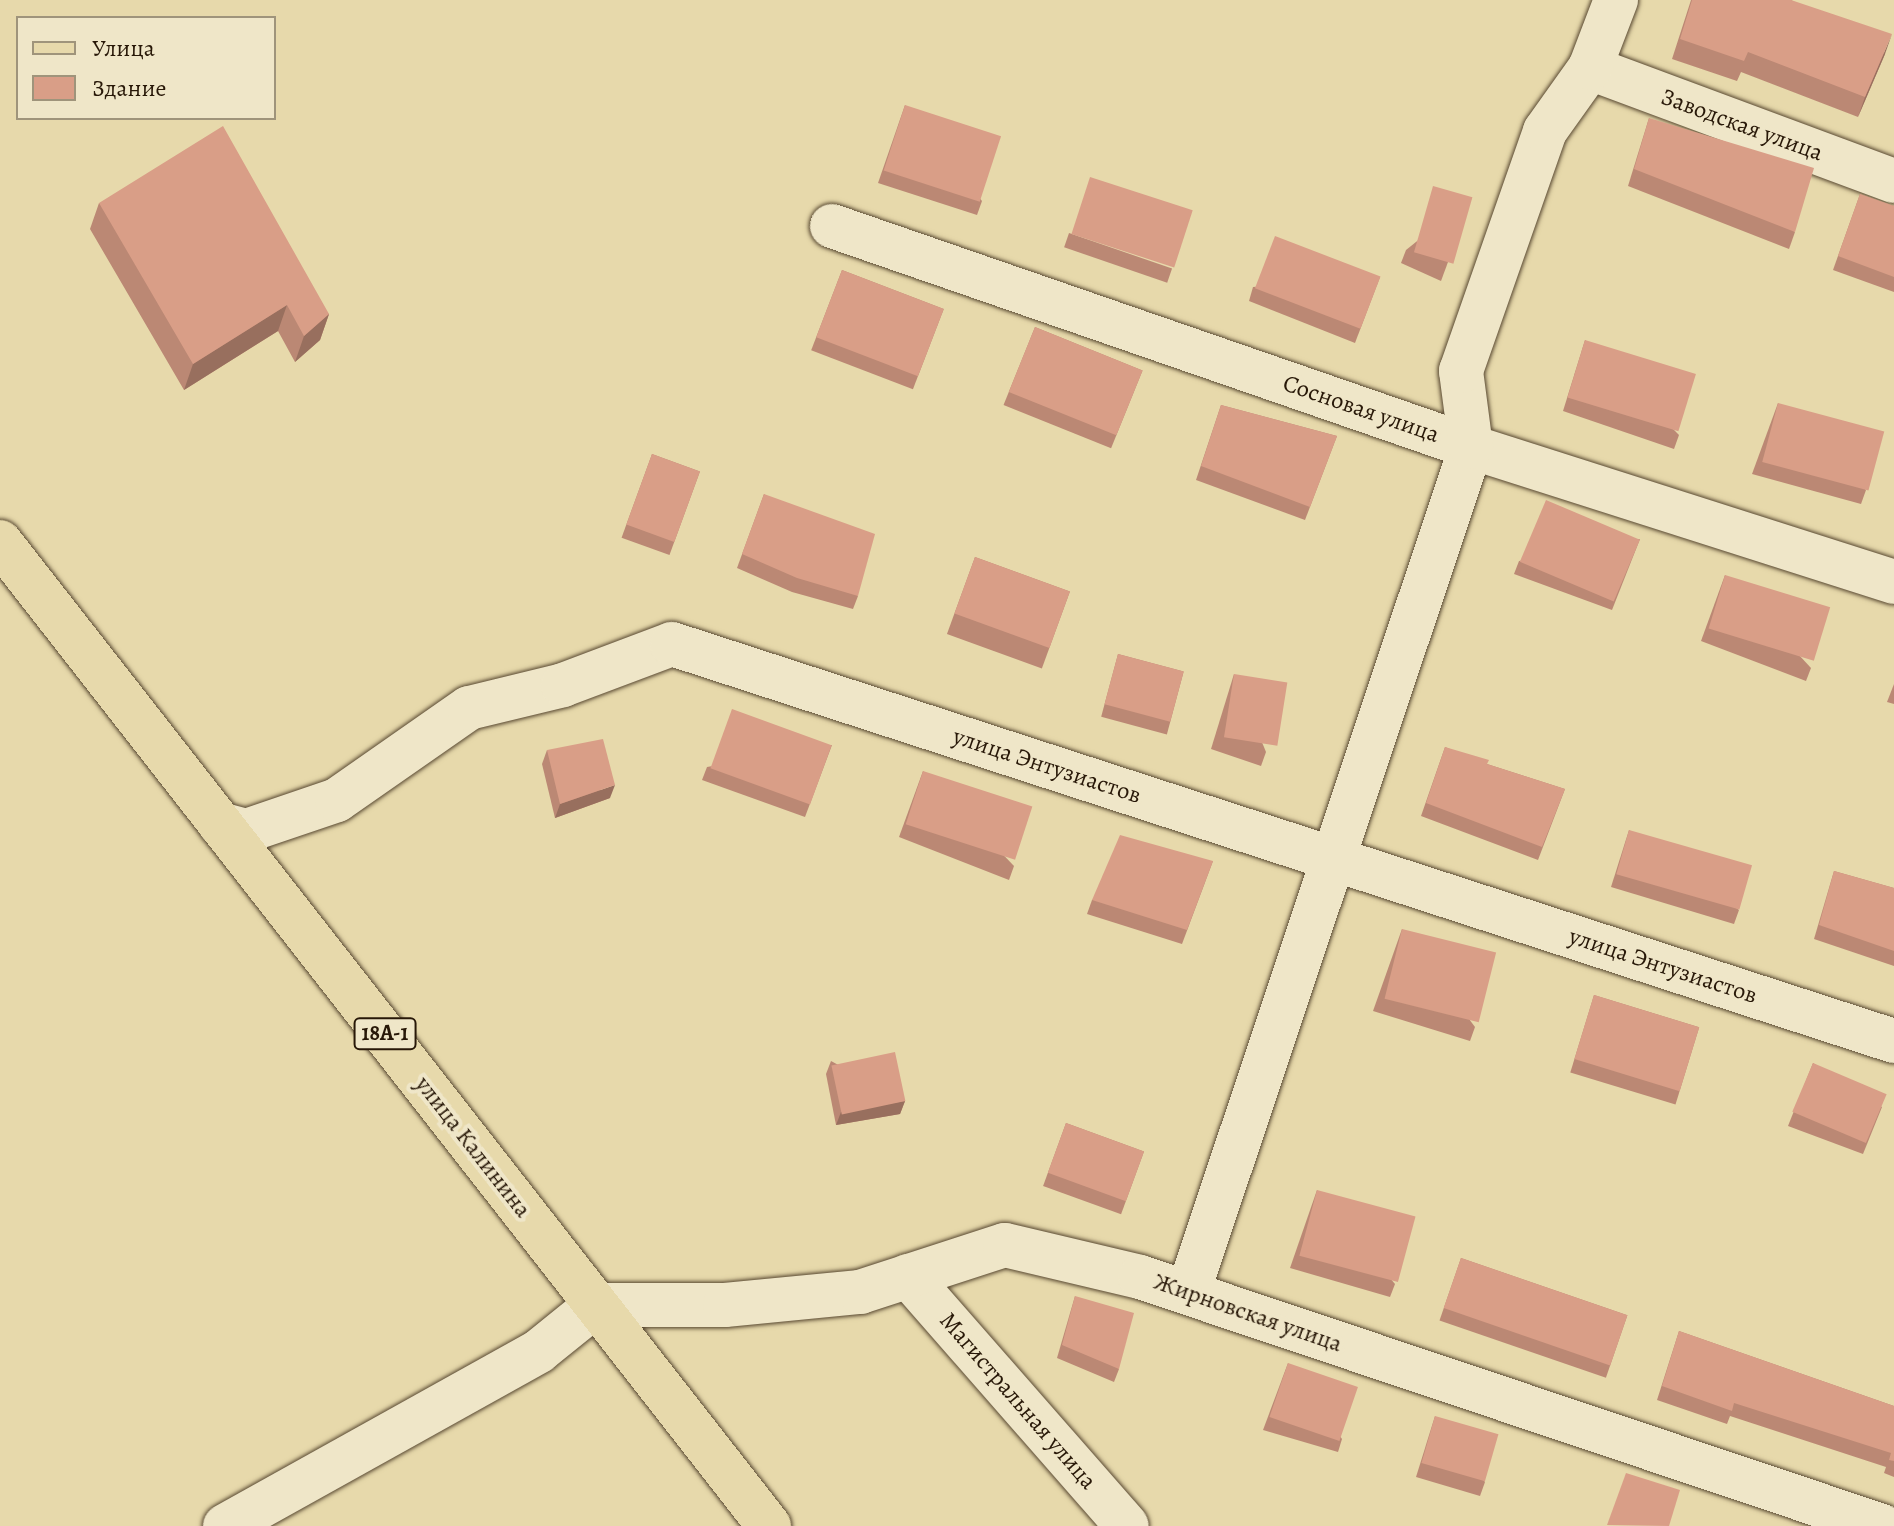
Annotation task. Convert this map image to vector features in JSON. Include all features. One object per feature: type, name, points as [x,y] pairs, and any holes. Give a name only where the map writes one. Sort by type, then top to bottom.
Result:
[{"type":"main road","name":"улица Калинина","points":[[0,542],[769,1526]]},
{"type":"street","points":[[1188,1293],[1471,447],[1461,371],[1545,131],[1590,68],[1616,0]]},
{"type":"street","name":"Заводская улица","points":[[1590,68],[1894,181]]},
{"type":"street","name":"Сосновая улица","points":[[832,226],[1471,447],[1894,582]]},
{"type":"street","name":"улица Энтузиастов","points":[[220,824],[246,831],[337,800],[469,708],[563,685],[672,644],[1894,1041]]},
{"type":"street","name":"Жирновская улица","points":[[596,1305],[725,1305],[860,1292],[1005,1245],[1188,1293],[1882,1526]]},
{"type":"street","name":"Магистральная улица","points":[[908,1276],[1127,1526]]},
{"type":"street","points":[[225,1526],[539,1351],[596,1305]]},
{"type":"building","points":[[1692,0],[1791,0],[1892,34],[1865,97],[1748,52],[1744,61],[1680,39]]},
{"type":"building","points":[[905,105],[1001,136],[980,202],[884,171]]},
{"type":"building","points":[[1649,118],[1814,168],[1795,232],[1634,169]]},
{"type":"building","points":[[223,126],[329,314],[304,336],[287,305],[193,364],[99,203]]},
{"type":"building","points":[[1090,177],[1193,210],[1174,267],[1071,234]]},
{"type":"building","points":[[1433,186],[1472,197],[1453,264],[1414,252]]},
{"type":"building","points":[[1860,194],[1894,206],[1894,277],[1838,256]]},
{"type":"building","points":[[1275,236],[1380,276],[1360,329],[1255,288]]},
{"type":"building","points":[[842,270],[944,309],[918,376],[816,337]]},
{"type":"building","points":[[1035,327],[1143,370],[1116,435],[1009,392]]},
{"type":"building","points":[[1585,340],[1696,374],[1678,431],[1567,397]]},
{"type":"building","points":[[1778,403],[1884,431],[1868,490],[1762,462]]},
{"type":"building","points":[[1221,405],[1337,436],[1310,507],[1201,466]]},
{"type":"building","points":[[652,454],[700,471],[674,542],[626,524]]},
{"type":"building","points":[[764,494],[875,534],[858,596],[797,578],[742,554]]},
{"type":"building","points":[[1546,500],[1640,540],[1614,602],[1520,562]]},
{"type":"building","points":[[975,557],[1070,592],[1049,648],[954,613]]},
{"type":"building","points":[[1725,575],[1830,607],[1814,661],[1709,629]]},
{"type":"building","points":[[1118,654],[1184,672],[1170,722],[1105,704]]},
{"type":"building","points":[[1234,674],[1287,682],[1277,746],[1224,737]]},
{"type":"building","points":[[732,709],[832,745],[810,804],[710,768]]},
{"type":"building","points":[[603,739],[615,785],[560,804],[547,750]]},
{"type":"building","points":[[1445,747],[1565,789],[1542,847],[1426,803]]},
{"type":"building","points":[[923,771],[1032,807],[1015,860],[906,824]]},
{"type":"building","points":[[1629,830],[1752,865],[1739,909],[1616,874]]},
{"type":"building","points":[[1120,835],[1213,861],[1187,930],[1092,900]]},
{"type":"building","points":[[1834,871],[1894,888],[1894,951],[1819,925]]},
{"type":"building","points":[[1402,929],[1496,952],[1479,1022],[1385,999]]},
{"type":"building","points":[[1594,995],[1699,1027],[1680,1091],[1574,1059]]},
{"type":"building","points":[[895,1052],[905,1101],[842,1114],[831,1066]]},
{"type":"building","points":[[1813,1063],[1887,1094],[1866,1143],[1792,1112]]},
{"type":"building","points":[[1066,1123],[1144,1151],[1126,1201],[1048,1173]]},
{"type":"building","points":[[1317,1190],[1416,1216],[1398,1282],[1299,1256]]},
{"type":"building","points":[[1461,1258],[1627,1315],[1610,1365],[1444,1308]]},
{"type":"building","points":[[1075,1296],[1134,1313],[1119,1369],[1062,1345]]},
{"type":"building","points":[[1679,1331],[1894,1406],[1894,1461],[1889,1460],[1891,1453],[1734,1403],[1732,1411],[1662,1386]]},
{"type":"building","points":[[1288,1363],[1358,1387],[1339,1441],[1269,1417]]},
{"type":"building","points":[[1435,1416],[1498,1434],[1485,1481],[1421,1463]]},
{"type":"building","points":[[1626,1473],[1680,1490],[1669,1526],[1607,1525]]}]
